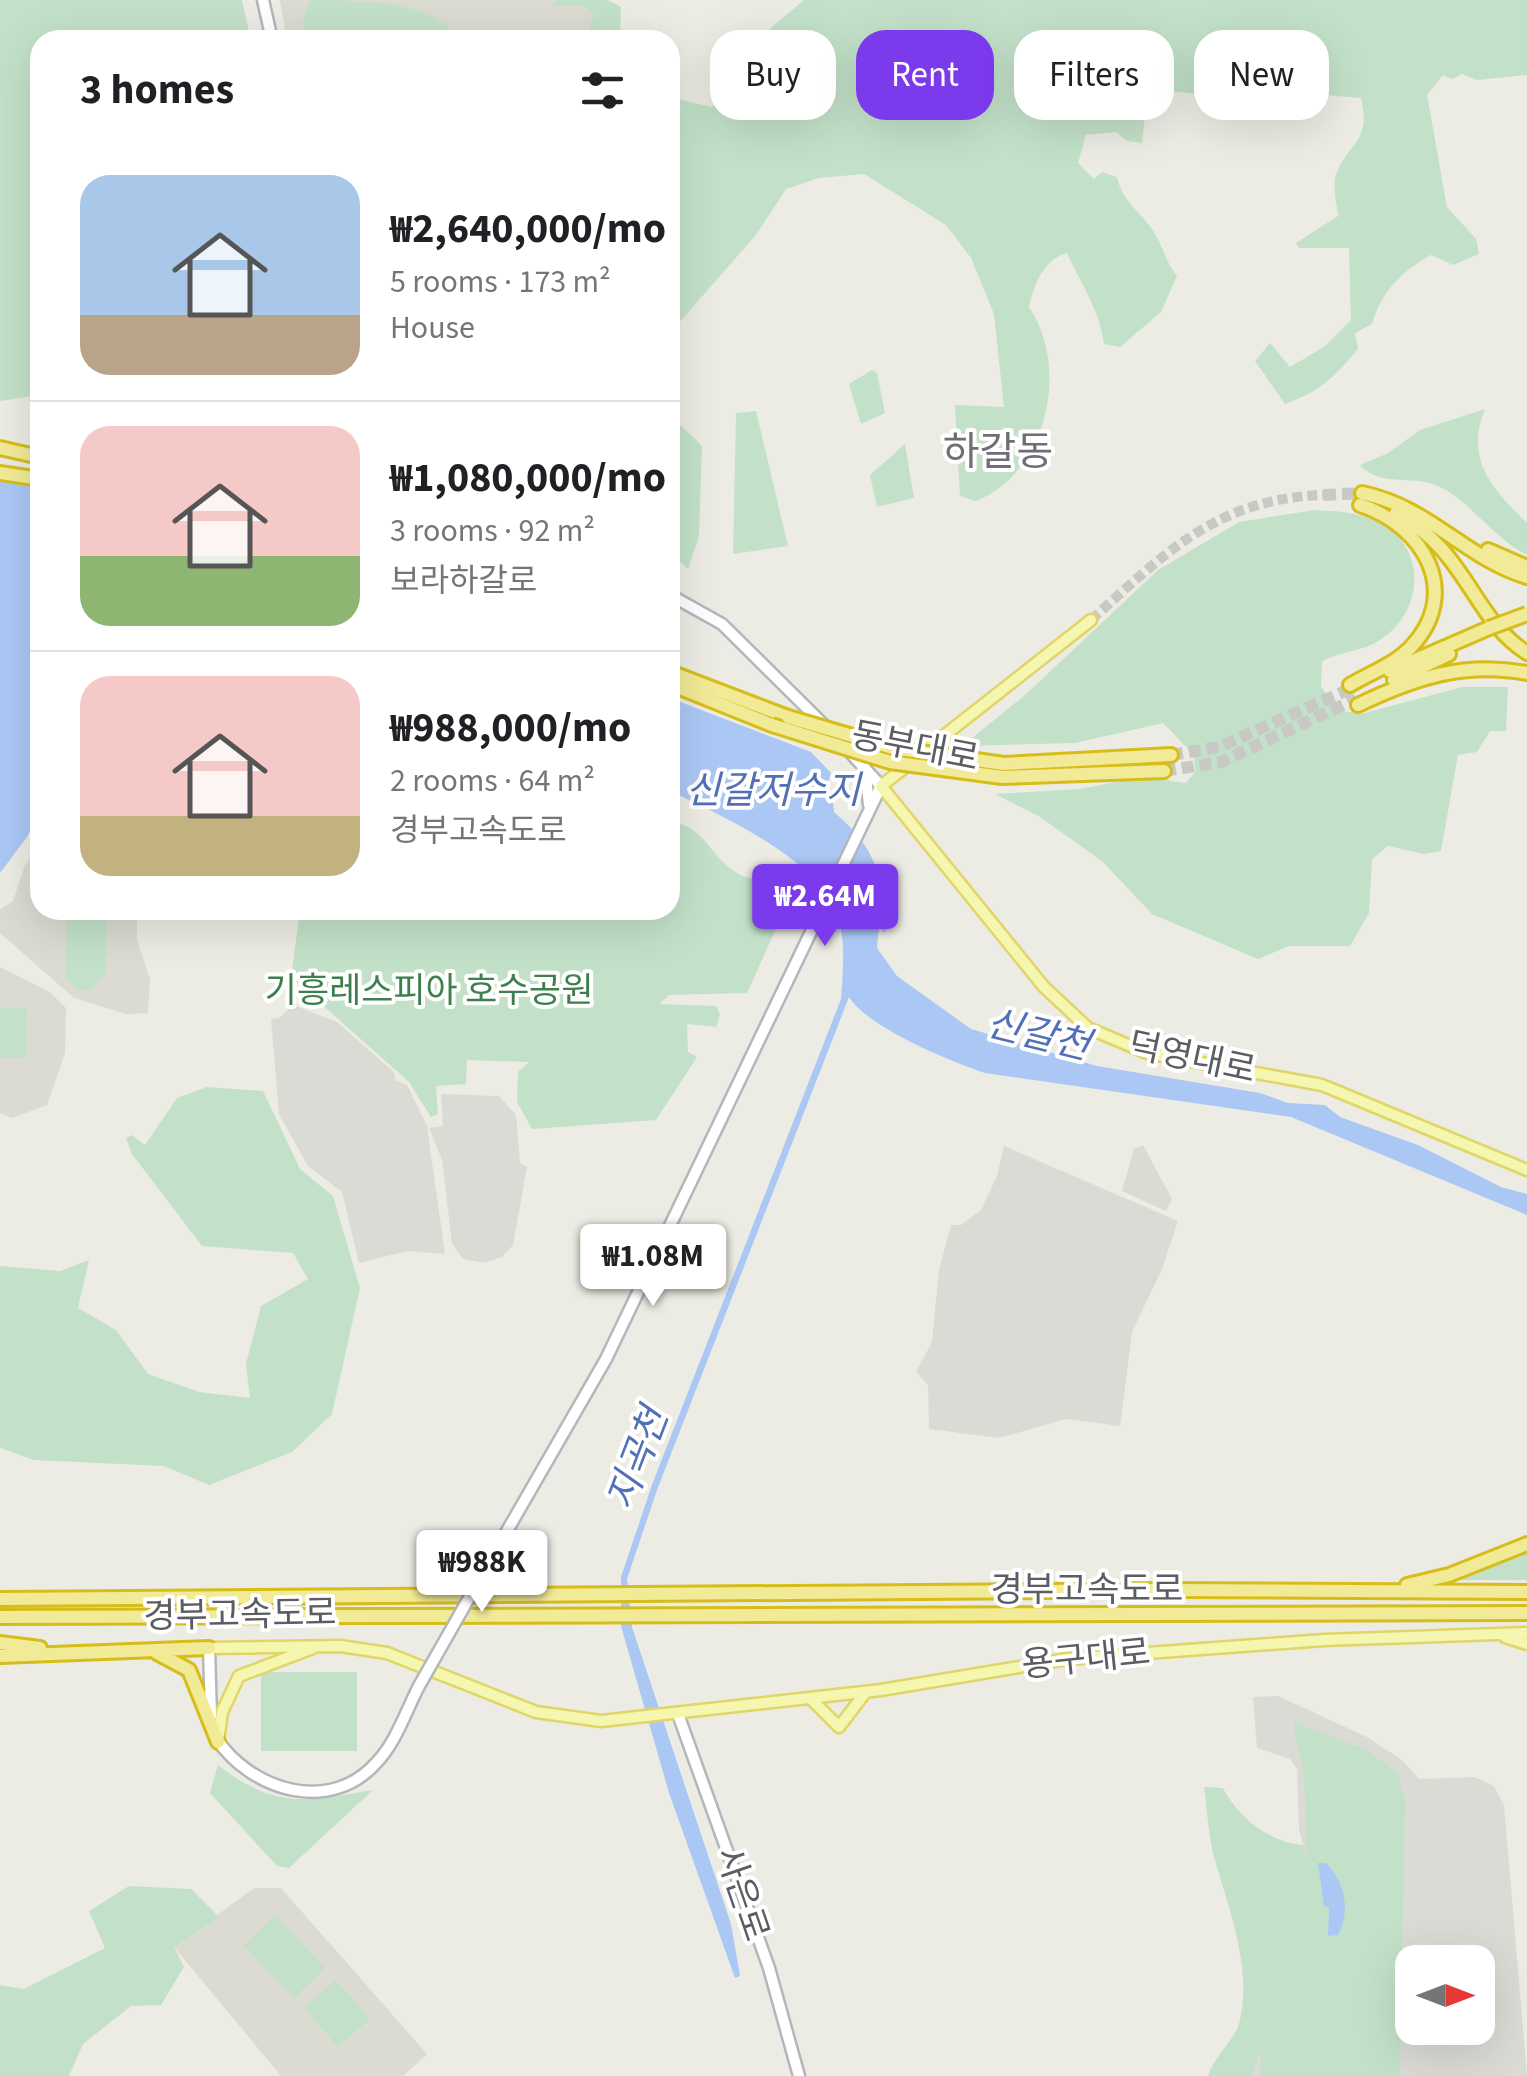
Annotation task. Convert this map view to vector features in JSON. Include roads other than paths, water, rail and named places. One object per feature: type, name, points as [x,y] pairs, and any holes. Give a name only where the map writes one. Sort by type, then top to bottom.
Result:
[{"type":"highway","points":[[0,448],[30,455]]},
{"type":"highway","points":[[0,472],[30,477]]},
{"type":"highway","points":[[1362,497],[1417,511],[1493,562],[1526,574]]},
{"type":"highway","points":[[1362,497],[1434,538],[1459,566],[1492,630],[1527,653]]},
{"type":"highway","points":[[1354,694],[1411,647],[1430,616],[1436,592],[1432,565],[1418,540],[1362,497]]},
{"type":"highway","points":[[1354,694],[1527,614]]},
{"type":"highway","points":[[1492,630],[1527,623]]},
{"type":"highway","points":[[1354,694],[1458,670],[1527,673]]},
{"type":"highway","name":"동부대로","points":[[680,676],[866,742],[1003,770],[1171,755]]},
{"type":"highway","name":"동부대로","points":[[680,688],[788,732],[903,764],[1003,770],[1164,771]]},
{"type":"highway","points":[[1365,1591],[1449,1575],[1527,1544]]},
{"type":"highway","name":"경부고속도로","points":[[0,1599],[1527,1592]]},
{"type":"highway","name":"경부고속도로","points":[[0,1617],[600,1612],[1527,1613]]},
{"type":"highway","points":[[0,1643],[78,1652]]},
{"type":"highway","points":[[0,1656],[209,1648]]},
{"type":"highway","points":[[150,1650],[190,1670],[218,1742]]},
{"type":"highway","points":[[0,1664],[78,1652]]},
{"type":"main road","points":[[263,0],[270,30]]},
{"type":"main road","name":"덕영대로","points":[[680,601],[722,624],[865,766],[1044,987],[1088,1028],[1147,1053],[1322,1085],[1527,1170]]},
{"type":"main road","points":[[322,1645],[209,1648],[212,1727],[218,1742],[240,1766],[276,1788],[309,1792],[341,1787],[377,1762],[606,1359],[881,786],[1091,620]]},
{"type":"main road","points":[[865,766],[868,810]]},
{"type":"main road","name":"용구대로","points":[[322,1645],[387,1653],[551,1716],[601,1721],[866,1692],[1120,1654],[1324,1640],[1527,1633]]},
{"type":"main road","name":"용구대로","points":[[1504,1636],[1527,1644]]},
{"type":"main road","points":[[218,1742],[222,1712],[239,1676],[322,1645]]},
{"type":"main road","points":[[809,1699],[821,1705],[839,1727],[866,1692]]},
{"type":"main road","name":"사은로","points":[[674,1714],[768,1968],[799,2076]]},
{"type":"water","points":[[0,480],[30,484],[30,830],[0,873]]},
{"type":"water","name":"신갈저수지","points":[[680,702],[811,752],[831,773],[824,796],[861,839],[879,879],[885,933],[879,926],[877,948],[897,976],[971,1029],[1097,1066],[1260,1093],[1288,1103],[1325,1105],[1340,1117],[1418,1145],[1501,1187],[1527,1194],[1527,1215],[1291,1117],[985,1073],[891,1031],[849,997],[657,1490],[627,1579],[632,1627],[731,1924],[740,1976],[735,1978],[669,1793],[621,1626],[621,1577],[653,1482],[841,999],[843,945],[837,913],[827,893],[810,875],[765,841],[680,796]]},
{"type":"water","points":[[1318,1863],[1326,1863],[1342,1888],[1345,1906],[1338,1935],[1328,1936],[1329,1907],[1324,1906]]},
{"type":"tunnel","points":[[1324,495],[1362,493]]},
{"type":"tunnel","points":[[1091,620],[1169,552],[1223,518],[1287,498],[1324,495]]},
{"type":"tunnel","points":[[1171,755],[1219,747],[1352,688]]},
{"type":"tunnel","points":[[1164,771],[1221,762],[1356,699]]},
{"type":"district","name":"하갈동","points":[[998,452]]},
{"type":"park label","name":"기흥레스피아 호수공원","points":[[429,991]]},
{"type":"water label","name":"신갈천","points":[[1038,1035]]},
{"type":"water label","name":"지곡천","points":[[638,1459]]}]
